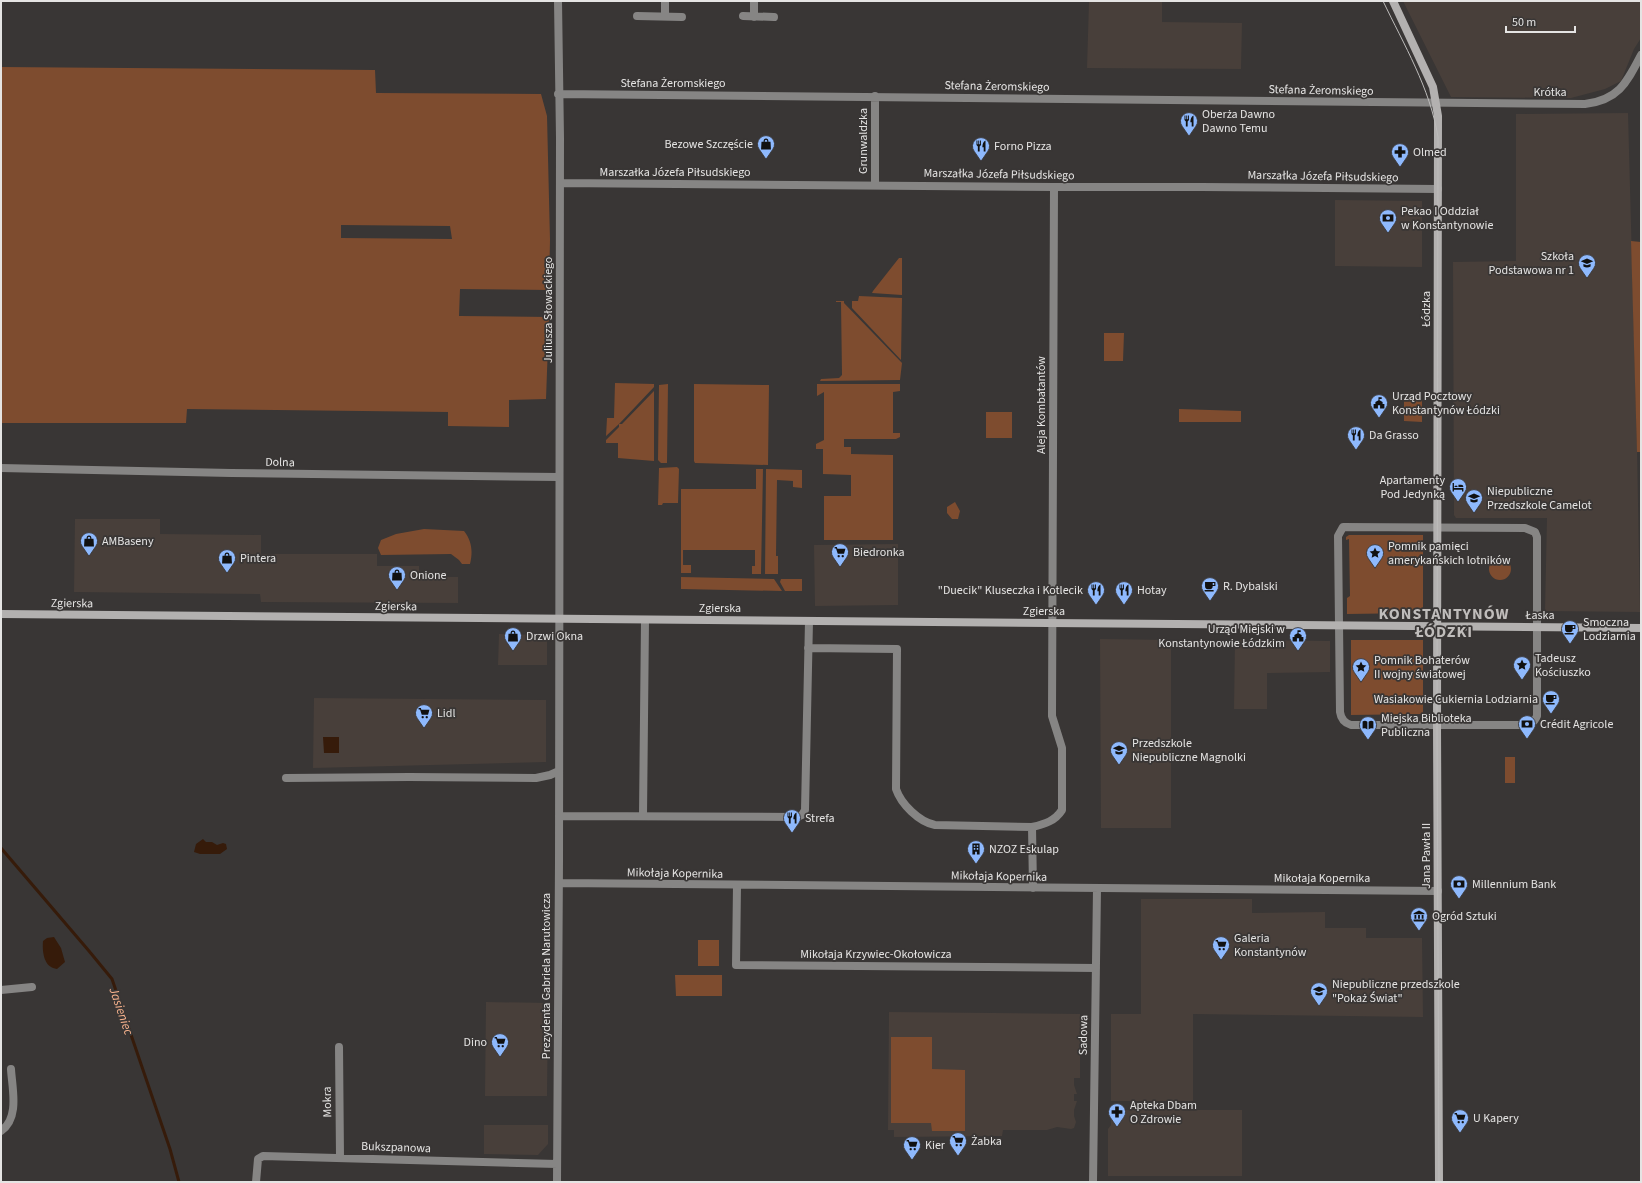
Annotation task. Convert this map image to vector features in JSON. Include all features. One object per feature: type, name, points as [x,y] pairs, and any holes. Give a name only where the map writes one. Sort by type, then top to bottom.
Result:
[{"type":"main road","name":"Łódzka","points":[[1393,1],[1433,87],[1438,116],[1438,626]]},
{"type":"main road","name":"Zgierska","points":[[1,614],[1438,626]]},
{"type":"main road","name":"Łaska","points":[[1438,626],[1641,628]]},
{"type":"main road","name":"Jana Pawła II","points":[[1438,626],[1439,1182]]},
{"type":"street","name":"Juliusza Słowackiego","points":[[558,1],[560,183],[559,619]]},
{"type":"street","points":[[665,1],[665,16]]},
{"type":"street","points":[[754,1],[754,17]]},
{"type":"street","points":[[638,16],[682,17]]},
{"type":"street","points":[[743,16],[774,17]]},
{"type":"street","name":"Krótka","points":[[1436,103],[1585,104],[1599,101],[1612,96],[1625,85],[1641,55]]},
{"type":"street","name":"Stefana Żeromskiego","points":[[558,94],[875,96],[1436,103]]},
{"type":"street","name":"Grunwaldzka","points":[[875,96],[875,185]]},
{"type":"street","name":"Marszałka Józefa Piłsudskiego","points":[[560,183],[1438,189]]},
{"type":"street","name":"Aleja Kombatantów","points":[[808,648],[897,649],[896,789],[898,795],[908,807],[924,821],[935,825],[1032,827],[1048,823],[1059,815],[1062,810],[1062,748],[1052,716],[1054,187]]},
{"type":"street","name":"Dolna","points":[[1,468],[231,473],[559,477]]},
{"type":"street","points":[[1344,527],[1525,528],[1535,532],[1537,537],[1537,716],[1535,721],[1524,725],[1351,725],[1346,723],[1341,719],[1340,712],[1340,625],[1338,536],[1344,527]]},
{"type":"street","name":"Prezydenta Gabriela Narutowicza","points":[[557,1182],[559,619]]},
{"type":"street","points":[[643,816],[645,620]]},
{"type":"street","points":[[559,816],[797,817],[802,815],[804,810],[809,621]]},
{"type":"street","points":[[286,778],[536,778],[550,775],[559,771]]},
{"type":"street","points":[[1032,827],[1033,888]]},
{"type":"street","name":"Mikołaja Kopernika","points":[[559,883],[1438,891]]},
{"type":"street","name":"Mikołaja Krzywiec-Okołowicza","points":[[737,885],[736,965],[1096,968]]},
{"type":"street","name":"Sadowa","points":[[1093,1182],[1097,889]]},
{"type":"street","points":[[1,990],[32,987]]},
{"type":"street","name":"Mokra","points":[[339,1047],[340,1157]]},
{"type":"street","points":[[1,1131],[11,1119],[13,1107],[10,1069]]},
{"type":"street","name":"Bukszpanowa","points":[[256,1182],[258,1158],[263,1156],[557,1164]]},
{"type":"shaded area","points":[[1089,1],[1162,1],[1162,22],[1242,23],[1241,69],[1087,68]]},
{"type":"shaded area","points":[[1403,1],[1641,1],[1641,38],[1634,49],[1621,81],[1605,89],[1571,98],[1451,97]]},
{"type":"shaded area","points":[[1,67],[375,70],[376,93],[541,94],[547,116],[550,240],[549,290],[460,289],[459,316],[549,317],[546,399],[509,400],[509,427],[448,426],[448,412],[187,409],[186,423],[1,423]],"holes":[[[341,225],[450,226],[452,239],[341,238]]]},
{"type":"shaded area","points":[[1628,113],[1640,612],[1545,611],[1547,518],[1456,518],[1454,515],[1453,262],[1516,261],[1516,114]]},
{"type":"shaded area","points":[[1335,200],[1422,201],[1422,267],[1335,266]]},
{"type":"shaded area","points":[[1631,241],[1641,242],[1641,452],[1637,452]]},
{"type":"shaded area","points":[[899,258],[902,258],[902,295],[872,293],[873,291]]},
{"type":"shaded area","points":[[859,296],[902,298],[901,360],[852,308],[852,301],[858,301]]},
{"type":"shaded area","points":[[836,301],[844,301],[844,303],[902,363],[900,380],[820,381],[821,379],[839,378],[842,375],[841,302]]},
{"type":"shaded area","points":[[1104,333],[1124,333],[1123,361],[1104,361]]},
{"type":"shaded area","points":[[615,383],[654,384],[654,387],[606,436],[607,418],[614,418]]},
{"type":"shaded area","points":[[668,384],[667,463],[661,463],[658,460],[659,385]]},
{"type":"shaded area","points":[[694,384],[769,385],[768,465],[695,463]]},
{"type":"shaded area","points":[[817,384],[900,384],[900,391],[893,392],[893,433],[900,433],[900,437],[896,439],[844,439],[844,447],[851,447],[851,454],[893,455],[893,540],[824,540],[824,496],[851,496],[851,475],[823,474],[823,449],[816,449],[816,444],[824,440],[824,392],[817,396]]},
{"type":"shaded area","points":[[654,391],[654,461],[618,458],[618,443],[606,443],[606,440],[619,427],[619,424],[622,424]]},
{"type":"shaded area","points":[[1422,396],[1422,422],[1404,421],[1404,398]]},
{"type":"shaded area","points":[[1179,409],[1241,411],[1241,422],[1179,422]]},
{"type":"shaded area","points":[[986,412],[1012,412],[1012,438],[986,438]]},
{"type":"shaded area","points":[[677,467],[679,469],[678,503],[663,503],[662,505],[658,505],[659,468]]},
{"type":"shaded area","points":[[756,469],[763,469],[761,574],[752,574],[752,566],[755,566],[755,550],[683,550],[683,565],[691,565],[691,573],[681,573],[681,489],[756,489]]},
{"type":"shaded area","points":[[766,469],[802,470],[802,488],[793,487],[793,481],[777,480],[776,556],[778,556],[778,574],[765,574]]},
{"type":"shaded area","points":[[955,502],[960,511],[958,519],[952,519],[947,513],[947,507]]},
{"type":"shaded area","points":[[75,519],[160,519],[160,534],[261,535],[261,554],[377,554],[377,566],[419,566],[419,577],[458,577],[458,603],[261,602],[260,594],[74,592]]},
{"type":"shaded area","points":[[424,529],[464,531],[469,539],[471,547],[470,564],[462,564],[451,554],[381,555],[378,548],[381,540],[396,534]]},
{"type":"shaded area","points":[[1349,535],[1423,535],[1422,611],[1418,613],[1347,614],[1347,598],[1350,596],[1349,539],[1346,540],[1346,537]]},
{"type":"shaded area","points":[[898,544],[898,605],[815,606],[814,545]]},
{"type":"shaded area","points":[[1500,558],[1508,561],[1511,569],[1508,577],[1500,580],[1492,577],[1489,569],[1492,561]]},
{"type":"shaded area","points":[[681,577],[774,579],[782,591],[681,589]]},
{"type":"shaded area","points":[[781,579],[802,579],[802,591],[785,591],[780,582]]},
{"type":"shaded area","points":[[499,634],[547,635],[547,665],[498,665]]},
{"type":"shaded area","points":[[1100,639],[1171,640],[1171,828],[1101,828]]},
{"type":"shaded area","points":[[1235,640],[1330,641],[1330,672],[1267,673],[1267,709],[1234,709]]},
{"type":"shaded area","points":[[1351,640],[1423,640],[1423,714],[1351,715]]},
{"type":"shaded area","points":[[314,698],[546,700],[546,762],[313,768]]},
{"type":"shaded area","points":[[323,737],[339,737],[339,753],[324,753]]},
{"type":"shaded area","points":[[1505,757],[1515,757],[1515,783],[1505,783]]},
{"type":"shaded area","points":[[203,839],[206,842],[212,842],[217,845],[223,843],[226,844],[227,849],[220,854],[200,854],[194,852],[196,844]]},
{"type":"shaded area","name":"Galeria Konstantynów","points":[[1141,899],[1252,899],[1252,913],[1325,912],[1325,928],[1366,928],[1366,938],[1422,938],[1423,1017],[1193,1014],[1193,1101],[1111,1101],[1111,1014],[1141,1014]]},
{"type":"shaded area","points":[[54,937],[61,948],[65,962],[57,969],[49,966],[45,959],[43,950],[43,941],[47,938]]},
{"type":"shaded area","points":[[698,940],[719,940],[719,966],[698,966]]},
{"type":"shaded area","points":[[675,975],[722,975],[722,996],[676,996]]},
{"type":"shaded area","points":[[486,1002],[548,1003],[547,1096],[485,1096]]},
{"type":"shaded area","points":[[889,1012],[1080,1014],[1080,1078],[1074,1078],[1074,1085],[1077,1094],[1074,1094],[1074,1101],[1077,1101],[1074,1110],[1076,1122],[1074,1128],[1057,1127],[1047,1130],[1003,1130],[1002,1136],[894,1137],[894,1130],[888,1130]]},
{"type":"shaded area","points":[[891,1037],[932,1037],[932,1069],[965,1070],[965,1131],[932,1131],[931,1123],[891,1123]]},
{"type":"shaded area","points":[[1111,1110],[1242,1110],[1242,1176],[1108,1176],[1108,1129],[1111,1125]]},
{"type":"shaded area","points":[[484,1125],[548,1125],[548,1144],[538,1155],[484,1154]]},
{"type":"waterway","name":"Jasieniec","points":[[1,848],[112,979],[170,1149],[179,1182]]},
{"type":"tram line","points":[[1383,1],[1408,50],[1423,84],[1438,137],[1437,725],[1439,1182]]},
{"type":"place","name":"Oberża Dawno Dawno Temu","points":[[1189,136]]},
{"type":"place","name":"Bezowe Szczęście","points":[[766,159]]},
{"type":"place","name":"Forno Pizza","points":[[981,161]]},
{"type":"place","name":"Olmed","points":[[1400,167]]},
{"type":"place","name":"Pekao I Oddział w Konstantynowie","points":[[1388,233]]},
{"type":"place","name":"Szkoła Podstawowa nr 1","points":[[1587,278]]},
{"type":"place","name":"Urząd Pocztowy Konstantynów Łódzki","points":[[1379,418]]},
{"type":"place","name":"Da Grasso","points":[[1356,450]]},
{"type":"place","name":"Apartamenty Pod Jedynką","points":[[1458,502]]},
{"type":"place","name":"Niepubliczne Przedszkole Camelot","points":[[1474,513]]},
{"type":"place","name":"AMBaseny","points":[[89,556]]},
{"type":"place","name":"Biedronka","points":[[840,567]]},
{"type":"place","name":"Pomnik pamięci amerykańskich lotników","points":[[1375,568]]},
{"type":"place","name":"Pintera","points":[[227,573]]},
{"type":"place","name":"Onione","points":[[397,590]]},
{"type":"place","name":"R. Dybalski","points":[[1210,601]]},
{"type":"place","name":"\"Duecik\" Kluseczka i Kotlecik","points":[[1096,605]]},
{"type":"place","name":"Hotay","points":[[1124,605]]},
{"type":"place","name":"Smoczna Lodziarnia","points":[[1570,644]]},
{"type":"place","name":"Drzwi Okna","points":[[513,651]]},
{"type":"place","name":"Urząd Miejski w Konstantynowie Łódzkim","points":[[1298,651]]},
{"type":"place","name":"Tadeusz Kościuszko","points":[[1522,680]]},
{"type":"place","name":"Pomnik Bohaterów II wojny światowej","points":[[1361,682]]},
{"type":"place","name":"Wasiakowie Cukiernia Lodziarnia","points":[[1551,714]]},
{"type":"place","name":"Lidl","points":[[424,728]]},
{"type":"place","name":"Crédit Agricole","points":[[1527,739]]},
{"type":"place","name":"Miejska Biblioteka Publiczna","points":[[1368,740]]},
{"type":"place","name":"Przedszkole Niepubliczne Magnolki","points":[[1119,765]]},
{"type":"place","name":"Strefa","points":[[792,833]]},
{"type":"place","name":"NZOZ Eskulap","points":[[976,864]]},
{"type":"place","name":"Millennium Bank","points":[[1459,899]]},
{"type":"place","name":"Ogród Sztuki","points":[[1419,931]]},
{"type":"place","name":"Galeria Konstantynów","points":[[1221,960]]},
{"type":"place","name":"Niepubliczne przedszkole \"Pokaż Świat\"","points":[[1319,1006]]},
{"type":"place","name":"Dino","points":[[500,1057]]},
{"type":"place","name":"Apteka Dbam O Zdrowie","points":[[1117,1127]]},
{"type":"place","name":"U Kapery","points":[[1460,1133]]},
{"type":"place","name":"Żabka","points":[[958,1156]]},
{"type":"place","name":"Kier","points":[[912,1160]]},
{"type":"district","name":"KONSTANTYNÓW ŁÓDZKI","points":[[1444,622]]}]
